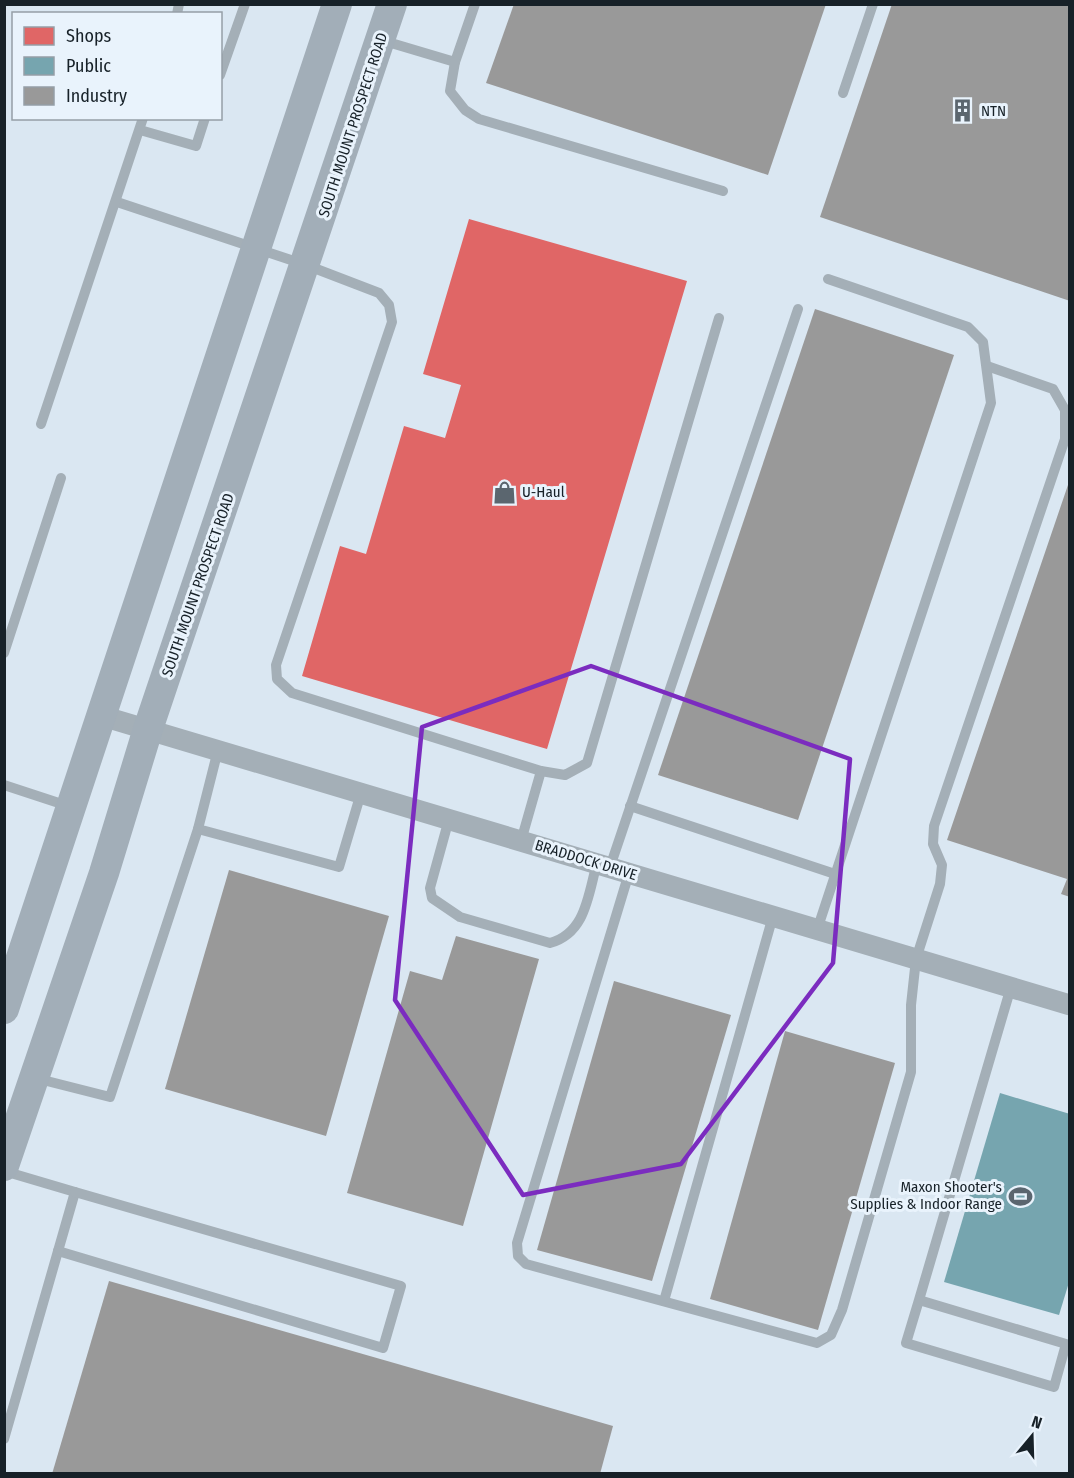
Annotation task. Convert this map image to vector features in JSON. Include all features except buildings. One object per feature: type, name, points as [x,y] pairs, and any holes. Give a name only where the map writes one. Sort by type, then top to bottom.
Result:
[{"type":"main road","points":[[4,1009],[337,4]]},
{"type":"main road","name":"SOUTH MOUNT PROSPECT ROAD","points":[[4,1166],[104,873],[148,729],[392,4]]},
{"type":"street","name":"BRADDOCK DRIVE","points":[[102,716],[1070,1005]]},
{"type":"lane","points":[[222,69],[245,4]]},
{"type":"lane","points":[[475,4],[455,62],[450,91],[465,110],[479,119],[723,191]]},
{"type":"lane","points":[[843,93],[873,4]]},
{"type":"lane","points":[[381,39],[455,62]]},
{"type":"lane","points":[[41,424],[142,120]]},
{"type":"lane","points":[[140,130],[196,146],[204,120]]},
{"type":"lane","points":[[117,202],[306,265],[379,293],[389,305],[392,322],[276,665],[277,680],[292,693],[541,771],[565,775],[587,763],[719,318]]},
{"type":"lane","points":[[817,930],[991,403],[983,342],[968,327],[828,279]]},
{"type":"lane","points":[[449,819],[430,888],[432,898],[460,916],[550,943],[564,940],[582,919],[612,868],[630,806],[798,309]]},
{"type":"lane","points":[[612,868],[612,932],[517,1243],[518,1256],[526,1264],[817,1343],[831,1335],[842,1310],[911,1072],[911,1005],[916,959],[940,884],[942,865],[933,844],[934,826],[1065,439],[1065,410],[1053,389],[987,366]]},
{"type":"lane","points":[[4,653],[61,478]]},
{"type":"lane","points":[[34,1078],[110,1097],[198,829],[218,750]]},
{"type":"lane","points":[[521,841],[541,771]]},
{"type":"lane","points":[[4,785],[72,807]]},
{"type":"lane","points":[[198,829],[339,867],[361,793]]},
{"type":"lane","points":[[630,806],[835,874]]},
{"type":"lane","points":[[664,1302],[773,916]]},
{"type":"lane","points":[[919,1300],[1066,1344],[1054,1387],[906,1343],[1011,987]]},
{"type":"lane","points":[[4,1171],[401,1286],[383,1348],[58,1251]]},
{"type":"lane","points":[[4,1439],[75,1192]]},
{"type":"highlighted area","points":[[591,666],[850,759],[833,963],[681,1164],[523,1195],[395,1000],[422,727]]},
{"type":"place","name":"NTN","points":[[963,111]]},
{"type":"place","name":"U-Haul","points":[[504,492]]},
{"type":"place","name":"Maxon Shooter's Supplies & Indoor Range","points":[[1020,1196]]}]
